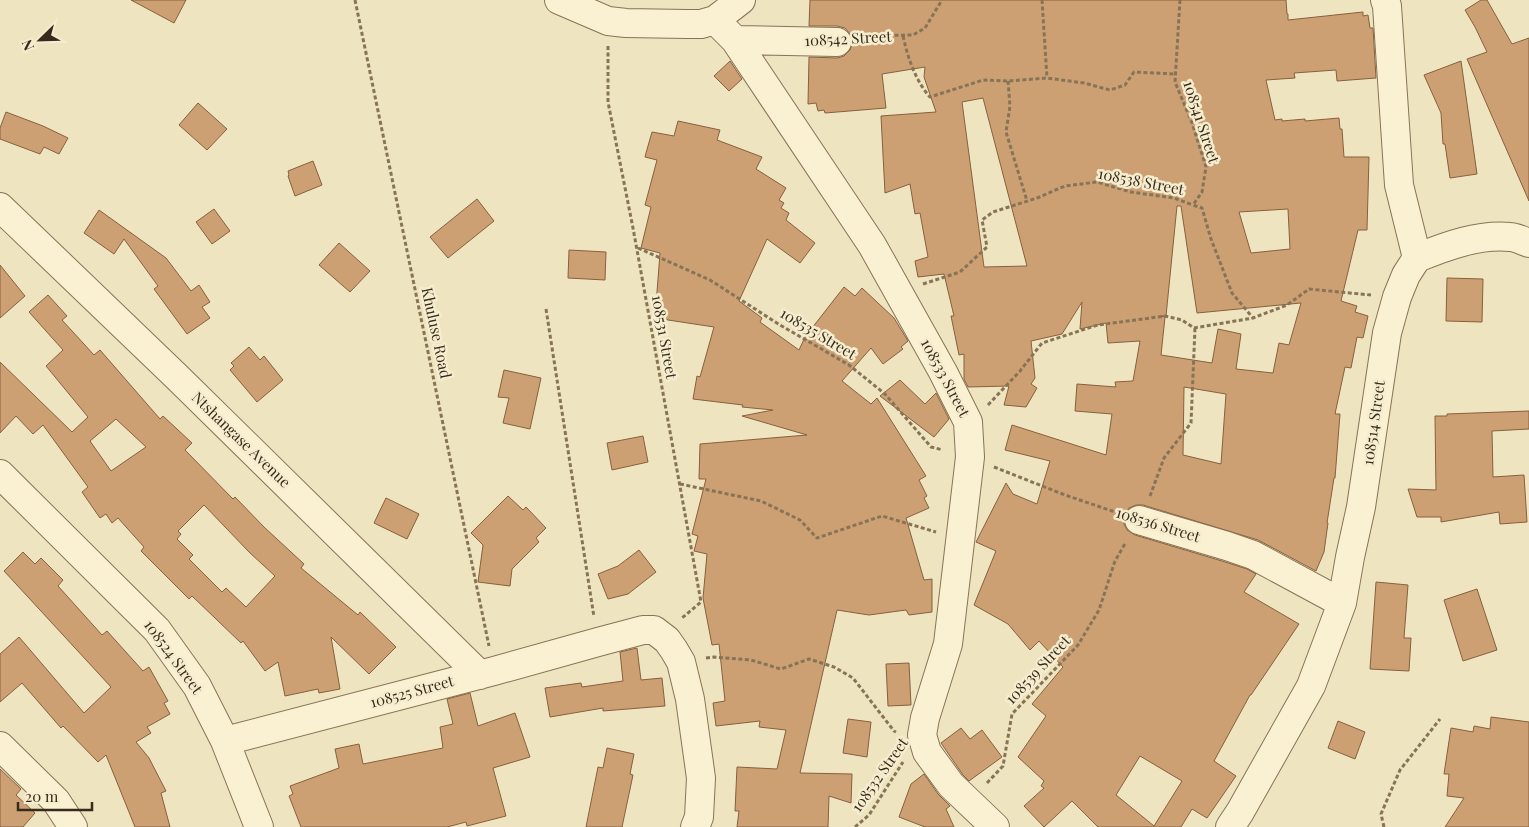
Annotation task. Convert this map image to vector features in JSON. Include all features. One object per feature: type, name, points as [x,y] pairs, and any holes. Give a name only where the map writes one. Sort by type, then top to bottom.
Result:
[{"type":"street","points":[[558,0],[608,21],[688,24],[701,24],[715,20],[741,0]]},
{"type":"street","points":[[1385,0],[1387,6],[1399,186],[1417,258],[1456,244],[1492,237],[1512,237],[1529,243]]},
{"type":"street","name":"108533 Street","points":[[715,20],[735,40],[872,245],[943,372],[968,422],[970,457],[948,644],[925,718],[922,735]]},
{"type":"street","name":"108542 Street","points":[[735,40],[837,42]]},
{"type":"street","name":"Ntshangase Avenue","points":[[0,207],[487,673]]},
{"type":"street","name":"108514 Street","points":[[1230,827],[1311,686],[1342,603],[1361,507],[1387,333],[1397,296],[1406,274],[1417,258]]},
{"type":"street","name":"108524 Street","points":[[0,474],[157,630],[197,686],[225,741],[259,827]]},
{"type":"street","name":"108536 Street","points":[[1139,520],[1253,555],[1342,603]]},
{"type":"street","name":"108525 Street","points":[[225,741],[644,630],[654,630]]},
{"type":"street","points":[[654,630],[667,640],[681,662],[690,699],[701,778],[699,818],[695,827]]},
{"type":"street","points":[[922,735],[927,752],[951,784],[995,827]]},
{"type":"street","points":[[0,746],[56,801],[74,827]]},
{"type":"path","name":"Khuluse Road","points":[[355,0],[487,673]]},
{"type":"path","name":"108542 Street","points":[[837,42],[862,36],[913,35],[925,28],[942,0]]},
{"type":"path","points":[[1042,0],[1047,78]]},
{"type":"path","name":"108541 Street","points":[[1180,0],[1174,82],[1192,123],[1206,168],[1202,192],[1193,205]]},
{"type":"path","name":"108531 Street","points":[[608,21],[608,102],[637,248],[700,602],[682,618],[654,630]]},
{"type":"path","points":[[903,36],[906,51],[920,85],[930,97],[984,80],[1008,81],[1047,78],[1084,82],[1110,90],[1125,85],[1134,72],[1175,74]]},
{"type":"path","points":[[1008,81],[1010,106],[1006,132],[1027,201]]},
{"type":"path","name":"108538 Street","points":[[898,293],[960,272],[988,248],[982,220],[993,212],[1065,186],[1097,182],[1131,192],[1174,198],[1193,205]]},
{"type":"path","points":[[1193,205],[1202,208],[1232,293],[1253,318]]},
{"type":"path","name":"108535 Street","points":[[637,248],[710,280],[780,325],[849,365],[885,394],[931,447],[970,457]]},
{"type":"path","points":[[968,422],[993,401],[1042,343],[1098,325],[1165,316],[1182,320],[1195,328],[1253,318],[1287,305],[1309,290],[1397,296]]},
{"type":"path","points":[[546,308],[598,642]]},
{"type":"path","name":"108539 Street","points":[[969,801],[1003,766],[1012,714],[1078,645],[1099,610],[1114,561],[1146,507],[1164,458],[1191,422],[1195,328]]},
{"type":"path","name":"108536 Street","points":[[970,457],[1065,495],[1139,520]]},
{"type":"path","points":[[680,484],[761,501],[800,520],[817,538],[882,516],[960,539]]},
{"type":"path","points":[[681,662],[714,657],[751,660],[781,669],[809,659],[834,667],[853,678],[894,731],[922,735]]},
{"type":"path","points":[[1384,827],[1381,814],[1400,770],[1440,719]]},
{"type":"path","name":"108532 Street","points":[[855,827],[868,815],[922,735]]},
{"type":"building","points":[[131,0],[186,0],[174,23]]},
{"type":"building","points":[[810,0],[1286,0],[1288,20],[1363,12],[1363,16],[1368,15],[1370,28],[1373,28],[1376,78],[1337,81],[1336,70],[1294,73],[1295,78],[1266,80],[1275,120],[1305,119],[1305,121],[1339,118],[1340,129],[1342,129],[1344,157],[1369,157],[1367,230],[1358,230],[1341,301],[1357,306],[1355,312],[1368,316],[1363,338],[1357,337],[1351,368],[1345,367],[1335,414],[1340,414],[1335,478],[1324,552],[1316,571],[1258,540],[1143,505],[1129,508],[1124,516],[1124,524],[1127,530],[1135,535],[1247,569],[1256,574],[1244,592],[1299,624],[1250,695],[1214,761],[1236,776],[1207,818],[1192,809],[1181,827],[1098,827],[1072,801],[1044,827],[1024,806],[1044,788],[1041,786],[1044,781],[1018,757],[1046,716],[1032,704],[1063,667],[1039,641],[1030,650],[1008,624],[974,605],[996,551],[976,542],[1006,483],[1013,494],[1037,504],[1050,461],[1005,450],[1012,425],[1106,455],[1112,414],[1075,411],[1077,384],[1116,387],[1115,382],[1133,381],[1140,341],[1108,343],[1106,323],[1080,329],[1082,302],[1062,334],[1031,341],[1035,378],[1031,384],[1037,388],[1026,407],[1004,405],[1009,386],[968,387],[964,379],[964,354],[959,355],[951,316],[954,316],[944,274],[918,277],[915,261],[928,257],[920,213],[915,214],[910,184],[885,193],[881,116],[936,112],[924,77],[925,67],[882,74],[886,108],[825,113],[824,110],[818,111],[816,103],[808,104],[809,57],[837,58],[844,56],[850,50],[853,42],[845,28],[837,26],[809,26]],"holes":[[[983,98],[1027,266],[984,267],[962,102]],[[1177,206],[1181,206],[1197,313],[1301,303],[1289,345],[1279,343],[1273,373],[1236,369],[1241,334],[1218,329],[1212,363],[1161,355],[1165,317],[1161,316],[1166,316]],[[1288,209],[1290,249],[1251,253],[1239,212]],[[1184,387],[1226,394],[1221,464],[1183,455]],[[1140,756],[1182,781],[1154,826],[1116,795]]]},
{"type":"building","points":[[1481,0],[1487,0],[1512,44],[1529,38],[1529,201],[1467,59],[1487,52],[1465,10]]},
{"type":"building","points":[[730,61],[742,79],[729,91],[714,76]]},
{"type":"building","points":[[1461,61],[1477,174],[1450,178],[1445,144],[1443,144],[1441,113],[1424,75]]},
{"type":"building","points":[[198,103],[227,129],[207,150],[179,125]]},
{"type":"building","points":[[6,112],[68,138],[59,154],[44,147],[40,154],[0,139],[0,128]]},
{"type":"building","points":[[678,121],[720,130],[717,140],[762,157],[756,169],[786,188],[779,200],[784,203],[781,208],[789,213],[786,220],[815,243],[800,263],[767,239],[739,301],[762,318],[760,322],[799,350],[805,337],[844,287],[855,296],[862,288],[894,318],[908,341],[901,347],[903,349],[883,364],[871,348],[842,381],[871,404],[877,398],[926,476],[919,480],[927,496],[924,498],[929,508],[906,518],[924,580],[932,579],[932,612],[909,615],[906,610],[869,615],[837,610],[800,773],[852,774],[851,803],[829,796],[828,827],[737,827],[739,811],[735,811],[737,767],[777,769],[786,730],[759,727],[760,721],[716,726],[713,703],[725,701],[719,644],[712,645],[703,598],[707,554],[694,551],[698,536],[692,534],[706,479],[699,479],[700,444],[807,435],[742,416],[773,410],[693,399],[697,376],[700,377],[714,327],[655,318],[660,253],[641,248],[651,207],[645,205],[657,160],[645,157],[652,132],[674,136]]},
{"type":"building","points":[[313,161],[322,185],[295,196],[288,171]]},
{"type":"building","points":[[477,199],[494,221],[448,258],[430,237]]},
{"type":"building","points":[[214,209],[230,231],[212,244],[196,222]]},
{"type":"building","points":[[99,210],[166,258],[191,291],[199,285],[210,302],[202,307],[210,318],[187,334],[154,289],[158,286],[124,239],[114,254],[84,233]]},
{"type":"building","points":[[339,243],[370,271],[350,292],[319,265]]},
{"type":"building","points":[[569,250],[606,252],[605,280],[568,278]]},
{"type":"building","points":[[0,265],[25,296],[0,318]]},
{"type":"building","points":[[1447,278],[1483,279],[1482,322],[1446,321]]},
{"type":"building","points":[[48,295],[67,316],[62,320],[94,355],[100,350],[160,419],[163,416],[192,443],[185,450],[233,499],[235,497],[304,564],[301,568],[358,615],[360,612],[396,647],[369,674],[331,637],[340,689],[319,693],[318,689],[285,696],[278,662],[265,671],[243,641],[241,643],[192,596],[189,599],[141,551],[144,547],[118,518],[112,523],[106,514],[100,518],[82,492],[88,487],[43,425],[33,434],[16,416],[0,433],[0,362],[72,432],[88,417],[46,366],[63,350],[29,312]],"holes":[[[116,419],[146,447],[111,471],[90,441]],[[204,505],[275,576],[246,607],[226,588],[222,592],[189,559],[193,555],[177,539],[181,534],[178,531]]]},
{"type":"building","points":[[249,347],[260,360],[264,356],[283,380],[257,402],[230,370],[234,366],[231,363]]},
{"type":"building","points":[[504,370],[541,378],[530,429],[503,423],[509,398],[498,397]]},
{"type":"building","points":[[900,380],[925,404],[936,393],[949,419],[934,437],[880,396]]},
{"type":"building","points":[[1529,411],[1529,429],[1492,431],[1493,477],[1524,475],[1527,522],[1500,524],[1499,512],[1441,522],[1441,517],[1417,517],[1408,489],[1436,490],[1435,416]]},
{"type":"building","points":[[643,436],[648,462],[612,470],[607,443]]},
{"type":"building","points":[[508,496],[523,510],[526,507],[546,528],[536,538],[539,542],[512,569],[510,586],[478,582],[483,545],[471,533]]},
{"type":"building","points":[[386,498],[419,514],[407,539],[374,523]]},
{"type":"building","points":[[639,550],[656,572],[628,594],[608,599],[598,574],[618,566]]},
{"type":"building","points":[[23,552],[35,564],[41,558],[63,580],[58,586],[102,635],[107,631],[143,671],[149,667],[168,701],[164,703],[170,714],[147,727],[151,733],[136,742],[149,758],[166,791],[161,793],[170,827],[135,827],[106,755],[98,762],[63,726],[61,728],[22,683],[0,702],[0,654],[19,637],[84,713],[111,687],[4,571]]},
{"type":"building","points":[[1376,582],[1408,585],[1404,638],[1411,638],[1409,671],[1370,669]]},
{"type":"building","points":[[1477,589],[1497,650],[1463,661],[1444,600]]},
{"type":"building","points":[[637,648],[641,680],[662,678],[665,706],[603,711],[603,708],[550,717],[545,688],[581,683],[582,687],[623,681],[620,652]]},
{"type":"building","points":[[909,663],[911,705],[888,706],[886,664]]},
{"type":"building","points":[[470,693],[478,726],[515,713],[530,757],[493,768],[506,816],[467,826],[466,822],[447,827],[301,827],[289,796],[293,794],[290,786],[339,768],[335,749],[359,744],[363,764],[443,748],[440,727],[453,724],[447,699]]},
{"type":"building","points":[[1491,717],[1529,722],[1529,827],[1445,827],[1464,798],[1447,796],[1449,774],[1444,774],[1451,728],[1473,732],[1474,726],[1490,729]]},
{"type":"building","points":[[848,719],[871,722],[867,757],[843,753]]},
{"type":"building","points":[[1338,721],[1365,732],[1355,759],[1328,748]]},
{"type":"building","points":[[961,728],[970,739],[982,730],[1002,757],[969,781],[941,743]]},
{"type":"building","points":[[607,748],[634,754],[630,774],[633,775],[622,827],[586,827],[598,767],[603,768]]},
{"type":"building","points":[[0,769],[21,789],[16,795],[35,813],[23,827],[0,827]]},
{"type":"building","points":[[924,774],[938,794],[950,806],[946,809],[954,827],[925,827],[899,817],[911,784]]}]
